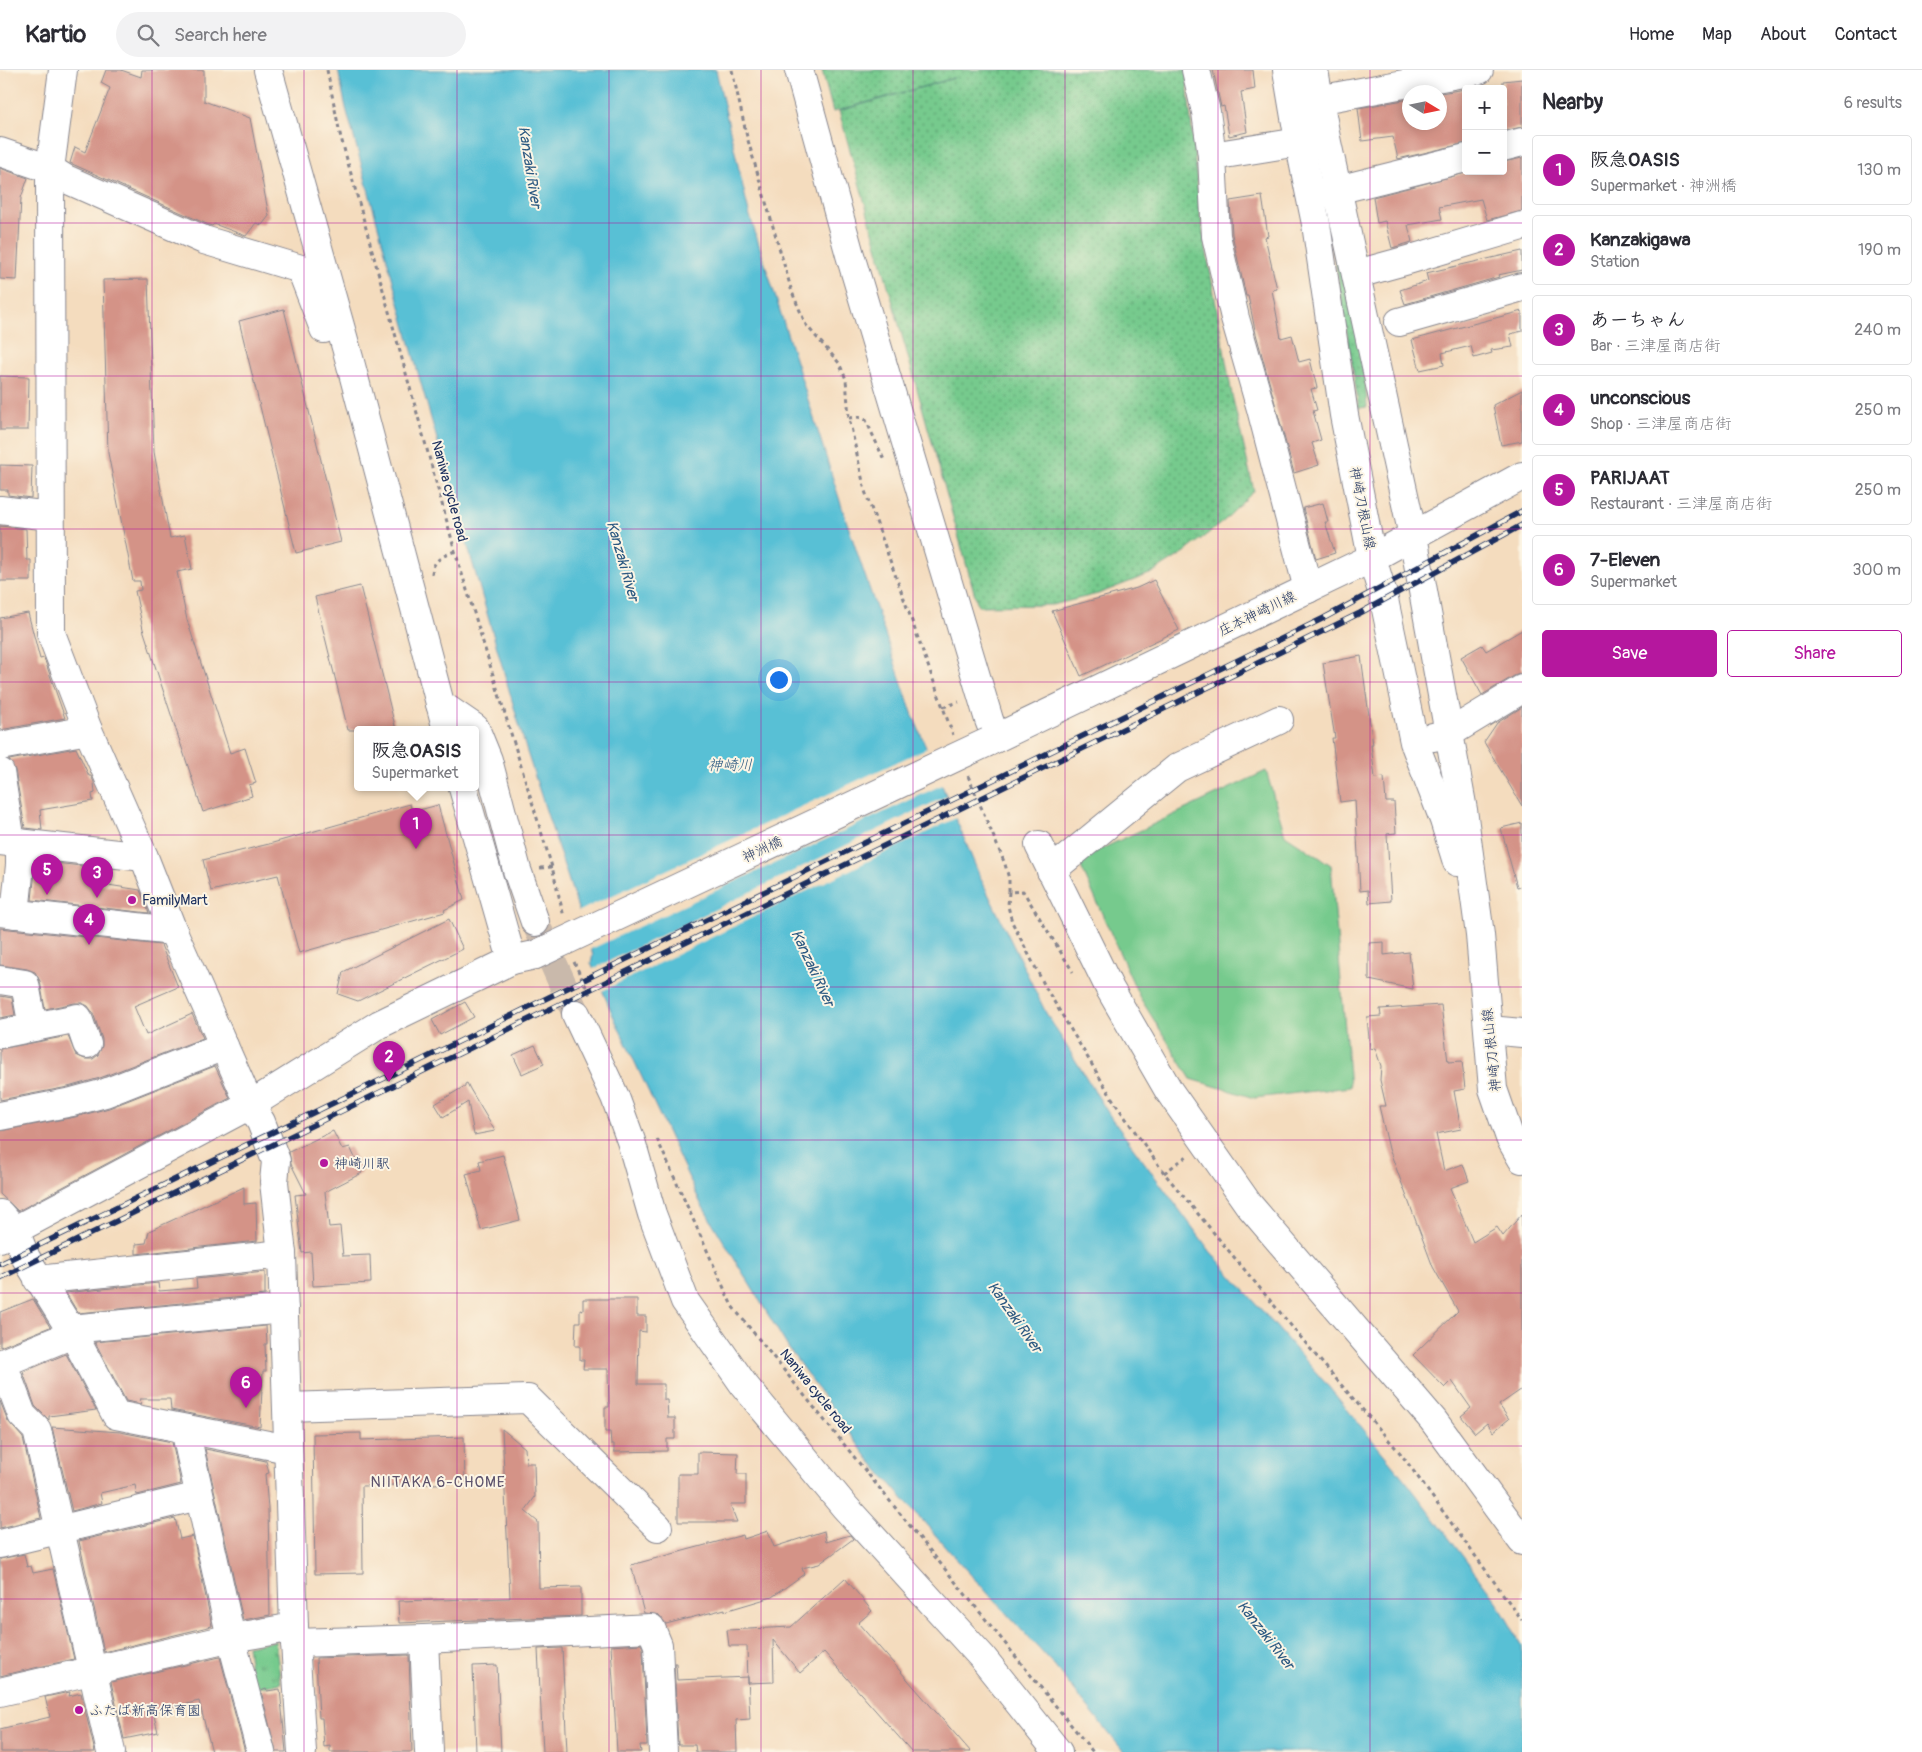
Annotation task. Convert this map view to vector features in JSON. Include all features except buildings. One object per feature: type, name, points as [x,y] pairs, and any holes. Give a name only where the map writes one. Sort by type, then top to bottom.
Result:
[{"type":"street","points":[[63,70],[50,168],[51,633],[88,730],[144,857],[173,931],[250,1105],[261,1122],[276,1161],[274,1182],[282,1254],[294,1635],[302,1752]]},
{"type":"street","points":[[268,70],[349,358],[446,726]]},
{"type":"street","points":[[799,70],[850,255],[989,720],[992,740]]},
{"type":"street","points":[[1196,70],[1206,112],[1212,156],[1216,236],[1235,318],[1308,589]]},
{"type":"street","name":"神崎刀根山線","points":[[1287,70],[1316,224],[1344,415],[1372,558],[1383,595],[1414,742],[1444,820],[1480,935]]},
{"type":"street","name":"神崎刀根山線","points":[[1314,70],[1326,138],[1413,536],[1463,810],[1480,935],[1493,1089],[1510,1138],[1522,1159]]},
{"type":"street","points":[[1293,104],[1479,70]]},
{"type":"street","points":[[1212,156],[1326,138]]},
{"type":"street","points":[[1507,147],[1522,142]]},
{"type":"street","points":[[0,152],[50,168],[66,179],[204,240],[301,269],[327,338],[349,358]]},
{"type":"street","points":[[1310,197],[1462,159]]},
{"type":"street","points":[[1357,274],[1522,226]]},
{"type":"street","points":[[1399,322],[1522,287]]},
{"type":"street","name":"庄本神崎川線","points":[[992,740],[1372,558],[1522,476]]},
{"type":"street","points":[[0,510],[50,516]]},
{"type":"street","points":[[1414,742],[1448,734],[1522,689]]},
{"type":"street","points":[[440,704],[472,726]]},
{"type":"street","points":[[1051,871],[1177,768],[1279,720]]},
{"type":"street","points":[[0,746],[88,730]]},
{"type":"street","points":[[479,738],[488,760],[517,870],[534,922]]},
{"type":"street","name":"神洲橋","points":[[5,1228],[250,1105],[380,1024],[992,740]]},
{"type":"street","points":[[0,772],[10,842],[20,864],[7,913],[173,931]]},
{"type":"street","points":[[464,791],[524,958]]},
{"type":"street","points":[[10,842],[144,857]]},
{"type":"street","points":[[1039,845],[1110,989],[1169,1091],[1191,1123],[1248,1205],[1433,1420],[1522,1541]]},
{"type":"street","points":[[0,980],[25,984],[33,1027]]},
{"type":"street","points":[[576,1014],[615,1097],[631,1141],[652,1214],[685,1301],[744,1385],[844,1507],[982,1657],[1058,1752]]},
{"type":"street","points":[[0,1034],[78,1018],[87,1044]]},
{"type":"street","points":[[1489,1030],[1522,1033]]},
{"type":"street","points":[[0,1116],[72,1102],[105,1093],[224,1046]]},
{"type":"street","points":[[5,1228],[72,1332],[116,1415],[288,1450]]},
{"type":"street","points":[[38,1280],[282,1254]]},
{"type":"street","points":[[111,1752],[37,1430],[22,1415],[1,1364],[72,1332],[284,1309]]},
{"type":"street","points":[[287,1407],[528,1399],[658,1526]]},
{"type":"street","points":[[185,1429],[230,1638],[261,1752]]},
{"type":"street","points":[[0,1544],[199,1496]]},
{"type":"street","points":[[0,1692],[230,1638],[294,1635],[424,1639],[651,1628],[658,1645],[662,1752]]},
{"type":"street","points":[[424,1639],[429,1752]]},
{"type":"path","name":"Naniwa cycle road","points":[[327,70],[340,134],[455,551],[552,867],[564,914]]},
{"type":"path","points":[[732,70],[747,137],[792,292],[806,325],[839,363],[846,379],[849,418],[865,492],[955,741]]},
{"type":"path","points":[[968,775],[1005,864],[1009,879],[1008,906],[1012,922],[1047,990],[1115,1104],[1164,1172],[1318,1358],[1401,1454],[1522,1620]]},
{"type":"path","points":[[1009,892],[1023,891],[1078,979]]},
{"type":"path","name":"Naniwa cycle road","points":[[654,1134],[732,1306],[1093,1752]]},
{"type":"path","points":[[1164,1172],[1188,1156]]},
{"type":"green space","points":[[822,70],[1186,70],[1200,214],[1232,395],[1254,491],[1226,519],[1185,552],[1152,573],[1098,594],[1052,605],[978,606],[839,111],[954,78],[833,112]]},
{"type":"green space","points":[[1332,229],[1364,362],[1367,407],[1359,408],[1331,234]]},
{"type":"green space","points":[[1266,771],[1285,835],[1331,865],[1350,1087],[1254,1098],[1191,1079],[1139,996],[1078,860]]},
{"type":"green space","points":[[275,1641],[281,1683],[252,1689],[247,1646]]},
{"type":"water","points":[[338,70],[716,70],[749,213],[846,520],[912,713],[980,877],[1046,1013],[1112,1119],[1210,1251],[1328,1386],[1409,1485],[1495,1599],[1522,1645],[1522,1752],[1124,1752],[1051,1662],[959,1562],[867,1457],[789,1349],[701,1204],[611,1011],[591,963],[593,955],[526,749],[420,380],[346,108]]},
{"type":"pier","points":[[929,747],[944,784],[589,950],[577,912]]},
{"type":"pier","points":[[949,795],[958,817],[600,992],[591,970]]},
{"type":"tunnel","points":[[535,922],[576,1014]]},
{"type":"railway","points":[[0,1264],[387,1077],[1324,618],[1522,511]]},
{"type":"railway","points":[[0,1278],[1360,613],[1522,525]]},
{"type":"place","name":"阪急OASIS","points":[[416,849]]},
{"type":"place","name":"PARIJAAT","points":[[47,895]]},
{"type":"place","name":"あーちゃん","points":[[97,898]]},
{"type":"place","name":"FamilyMart","points":[[132,900]]},
{"type":"place","name":"unconscious","points":[[89,945]]},
{"type":"place","name":"Kanzakigawa","points":[[389,1082]]},
{"type":"place","name":"神崎川駅","points":[[324,1163]]},
{"type":"place","name":"7-Eleven","points":[[246,1408]]},
{"type":"place","name":"ふたば新高保育園","points":[[79,1710]]},
{"type":"district","name":"NIITAKA 6-CHOME","points":[[438,1482]]},
{"type":"water label","name":"Kanzaki River","points":[[530,167]]},
{"type":"water label","name":"Kanzaki River","points":[[623,561]]},
{"type":"water label","name":"神崎川","points":[[730,765]]},
{"type":"water label","name":"Kanzaki River","points":[[813,968]]},
{"type":"water label","name":"Kanzaki River","points":[[1015,1317]]},
{"type":"water label","name":"Kanzaki River","points":[[1266,1635]]}]
